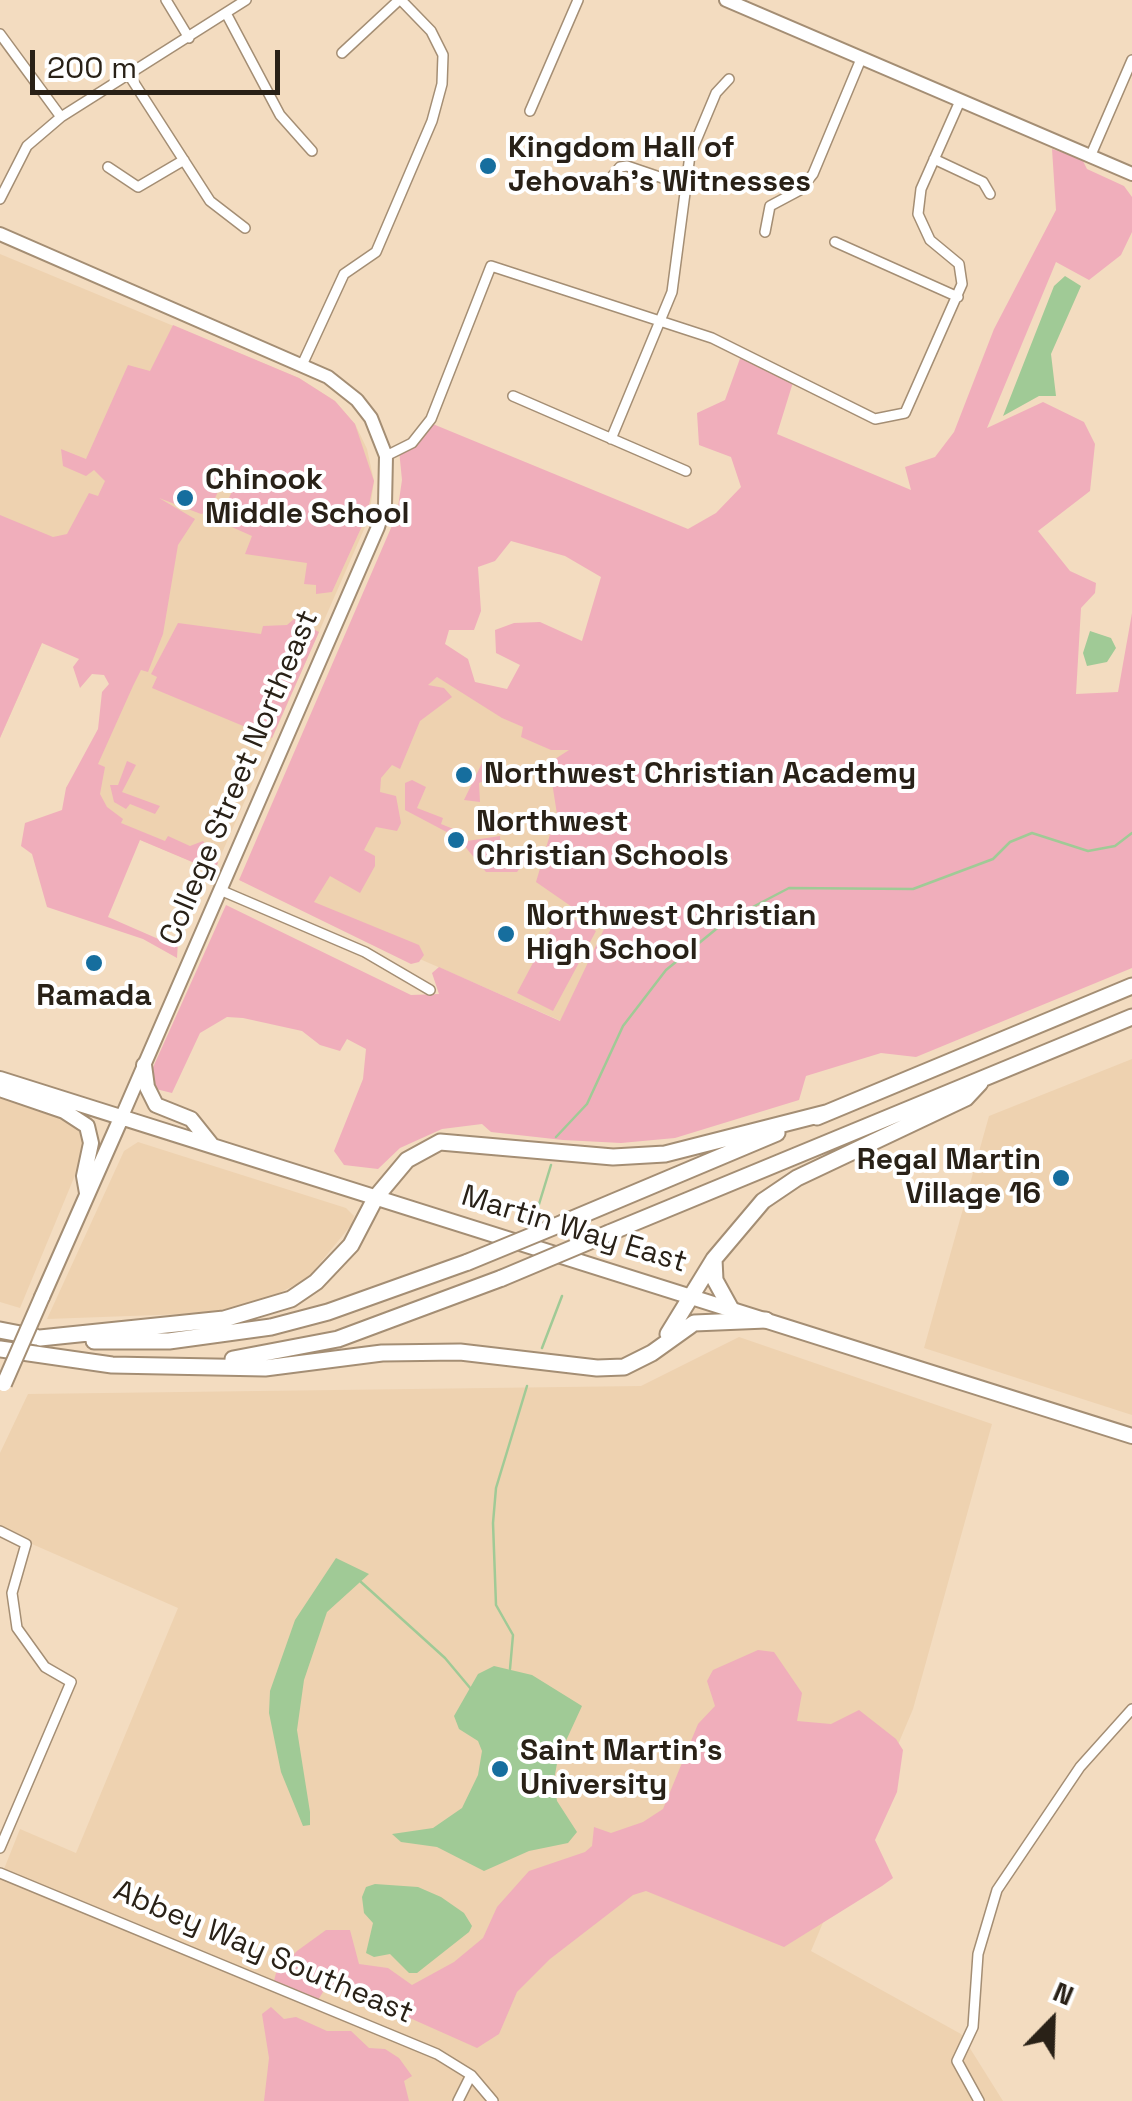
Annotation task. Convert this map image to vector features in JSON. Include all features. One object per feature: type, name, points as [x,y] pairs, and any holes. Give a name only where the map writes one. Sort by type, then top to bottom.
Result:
[{"type":"highway","points":[[0,1330],[40,1338],[169,1341],[270,1327],[328,1312],[468,1262],[1132,986]]},
{"type":"highway","points":[[184,1365],[338,1339],[502,1278],[1132,1017]]},
{"type":"highway","points":[[661,1346],[714,1259],[763,1201],[797,1178],[966,1098],[987,1077]]},
{"type":"highway","points":[[40,1338],[224,1320],[291,1299],[316,1282],[352,1246],[376,1197],[416,1152],[440,1142],[613,1156],[665,1154],[826,1113]]},
{"type":"highway","points":[[714,1259],[715,1280],[731,1309]]},
{"type":"highway","points":[[0,1349],[75,1362],[265,1368],[382,1353],[460,1352],[610,1368],[624,1367],[694,1323],[766,1320]]},
{"type":"main road","points":[[144,1065],[146,1088],[156,1104],[191,1119],[211,1144]]},
{"type":"main road","name":"Martin Way East","points":[[0,1079],[1132,1436]]},
{"type":"main road","points":[[0,1089],[72,1115],[87,1126],[91,1144],[84,1176],[87,1195]]},
{"type":"main road","points":[[2,1389],[122,1116]]},
{"type":"street","points":[[166,0],[189,38]]},
{"type":"street","points":[[0,199],[27,146],[61,117],[246,0]]},
{"type":"street","points":[[302,365],[344,274],[376,252],[432,121],[442,84],[443,55],[431,32],[400,0],[342,53]]},
{"type":"street","points":[[530,110],[578,0]]},
{"type":"street","points":[[730,1],[1132,174]]},
{"type":"street","points":[[227,15],[280,115],[312,151]]},
{"type":"street","points":[[2,41],[61,117]]},
{"type":"street","points":[[765,232],[770,206],[800,190],[813,174],[862,59]]},
{"type":"street","points":[[1090,157],[1132,60]]},
{"type":"street","points":[[129,75],[210,201],[244,228]]},
{"type":"street","points":[[611,439],[664,319],[674,276],[682,185],[716,92],[729,79]]},
{"type":"street","points":[[386,456],[412,442],[431,418],[491,266],[638,316],[664,319],[712,338],[875,419],[898,417],[912,403],[962,284],[959,264],[930,240],[918,214],[921,189],[960,101]]},
{"type":"street","points":[[934,159],[984,182],[990,194]]},
{"type":"street","points":[[108,167],[138,187],[184,160]]},
{"type":"street","points":[[604,185],[620,167],[628,166],[682,185]]},
{"type":"street","name":"College Street Northeast","points":[[0,234],[328,377],[357,400],[371,418],[386,456],[385,505],[378,527],[122,1116]]},
{"type":"street","points":[[835,242],[958,297]]},
{"type":"street","points":[[513,396],[686,471]]},
{"type":"street","points":[[220,890],[365,952],[430,990]]},
{"type":"street","points":[[0,1531],[26,1544],[12,1593],[18,1628],[45,1667],[71,1682],[0,1848]]},
{"type":"street","points":[[980,2101],[958,2066],[973,2026],[985,1922],[997,1890],[1080,1767],[1132,1709]]},
{"type":"street","name":"Abbey Way Southeast","points":[[0,1873],[436,2054],[471,2075],[493,2101]]},
{"type":"street","points":[[458,2101],[471,2075]]},
{"type":"shaded area","points":[[1052,149],[1082,159],[1087,169],[1124,186],[1132,197],[1132,232],[1121,255],[1089,280],[1056,262],[987,428],[1043,402],[1084,422],[1095,444],[1090,491],[1038,531],[1070,571],[1096,583],[1095,593],[1081,608],[1076,694],[1118,692],[1132,613],[1132,968],[916,1057],[881,1053],[806,1076],[799,1100],[675,1138],[621,1143],[563,1140],[491,1132],[482,1124],[442,1129],[400,1148],[378,1169],[344,1165],[334,1151],[363,1079],[366,1049],[347,1039],[340,1051],[320,1045],[302,1031],[243,1018],[227,1017],[200,1033],[172,1093],[152,1088],[150,1074],[226,905],[411,995],[439,994],[432,973],[439,967],[560,1021],[604,929],[536,882],[551,831],[559,827],[549,763],[569,750],[551,750],[521,737],[523,727],[437,677],[428,685],[444,688],[452,697],[420,721],[400,769],[392,765],[381,778],[380,792],[396,796],[401,823],[397,831],[376,827],[364,850],[375,856],[375,866],[360,893],[330,876],[314,902],[419,945],[424,955],[419,962],[411,964],[239,880],[397,514],[402,480],[399,450],[428,422],[688,529],[716,513],[741,487],[731,457],[699,445],[697,413],[725,400],[742,353],[794,379],[777,434],[911,490],[905,467],[935,457],[954,432],[994,329],[1056,210]],"holes":[[[511,541],[565,556],[601,577],[582,641],[540,622],[514,623],[495,630],[496,653],[520,665],[507,689],[475,682],[468,659],[445,644],[449,630],[474,630],[481,611],[478,567],[495,561]]]},
{"type":"shaded area","name":"Chinook Middle School","points":[[0,254],[299,378],[335,401],[355,424],[367,449],[374,481],[369,518],[214,871],[100,823],[66,788],[86,756],[127,665],[48,629],[0,738]]},
{"type":"shaded area","points":[[1065,276],[1081,286],[1051,354],[1056,396],[1039,396],[1003,416],[1054,286]]},
{"type":"shaded area","name":"Chinook Middle School","points":[[173,325],[299,378],[335,401],[355,424],[374,481],[367,515],[332,592],[316,594],[316,585],[304,584],[307,563],[245,554],[252,536],[225,524],[221,517],[238,477],[223,480],[209,512],[201,514],[159,498],[195,519],[178,545],[163,634],[148,672],[141,670],[98,764],[105,767],[100,794],[107,807],[123,819],[121,823],[165,841],[168,836],[190,846],[203,841],[218,863],[212,875],[197,864],[140,840],[108,917],[163,941],[169,937],[178,941],[177,958],[143,939],[47,907],[32,854],[21,846],[25,823],[62,810],[66,788],[98,729],[102,692],[109,684],[104,675],[92,674],[80,688],[73,667],[79,659],[42,643],[0,738],[0,515],[53,537],[67,534],[89,493],[98,496],[105,481],[94,470],[86,476],[63,466],[61,449],[86,459],[128,365],[150,371]]},
{"type":"shaded area","points":[[294,619],[319,632],[272,738],[152,688],[157,677],[151,674],[178,623],[261,634],[263,626],[287,625]]},
{"type":"shaded area","points":[[1090,631],[1111,638],[1116,648],[1107,662],[1087,666],[1083,653]]},
{"type":"shaded area","name":"Northwest Christian Schools","points":[[437,677],[669,800],[561,1021],[240,880],[392,712]]},
{"type":"shaded area","points":[[484,759],[513,770],[479,783],[480,802],[464,800]]},
{"type":"shaded area","points":[[127,761],[136,765],[122,792],[160,806],[155,814],[130,804],[126,809],[114,802],[110,785],[118,785]]},
{"type":"shaded area","points":[[412,780],[426,787],[417,808],[443,818],[441,824],[466,834],[467,841],[500,836],[501,850],[522,851],[528,857],[517,872],[486,872],[458,838],[405,810],[405,783]]},
{"type":"shaded area","points":[[560,912],[596,931],[553,1011],[517,993]]},
{"type":"shaded area","points":[[1132,1059],[1132,1415],[924,1348],[989,1116]]},
{"type":"shaded area","points":[[0,1096],[80,1123],[86,1138],[83,1156],[20,1308],[0,1302]]},
{"type":"shaded area","points":[[138,1142],[346,1208],[354,1216],[352,1224],[307,1279],[267,1299],[213,1313],[47,1319],[124,1151]]},
{"type":"shaded area","name":"Saint Martin's University","points":[[739,1337],[992,1424],[913,1709],[811,1951],[961,2034],[1003,2101],[0,2101],[0,1879],[20,1829],[76,1853],[178,1608],[0,1530],[0,1453],[28,1394],[641,1386]]},
{"type":"shaded area","points":[[336,1558],[369,1574],[327,1612],[304,1680],[297,1730],[310,1825],[303,1826],[281,1772],[269,1713],[270,1691],[295,1620]]},
{"type":"shaded area","points":[[758,1650],[774,1652],[802,1693],[797,1721],[831,1724],[859,1710],[896,1739],[903,1750],[897,1792],[875,1840],[893,1878],[882,1886],[784,1947],[646,1891],[633,1895],[550,1959],[517,1992],[499,2034],[477,2048],[338,1986],[328,1984],[318,2000],[274,1981],[276,1973],[297,1951],[326,1930],[350,1930],[359,1964],[388,1968],[412,1985],[454,1962],[483,1938],[497,1907],[529,1871],[585,1852],[592,1846],[594,1827],[611,1833],[643,1822],[663,1809],[698,1724],[715,1706],[707,1681],[713,1670]]},
{"type":"shaded area","points":[[494,1666],[532,1675],[582,1706],[558,1758],[554,1780],[557,1801],[577,1832],[568,1843],[529,1851],[484,1871],[437,1847],[401,1842],[392,1834],[433,1828],[462,1808],[478,1775],[482,1751],[478,1741],[459,1729],[454,1716],[478,1674]]},
{"type":"shaded area","points":[[366,1887],[418,1887],[464,1913],[472,1926],[417,1973],[409,1973],[390,1954],[374,1957],[366,1953],[373,1923],[364,1913],[362,1897]]},
{"type":"shaded area","points":[[271,2007],[284,2019],[296,2017],[327,2031],[351,2031],[369,2048],[385,2049],[399,2058],[412,2076],[404,2081],[409,2101],[264,2101],[269,2058],[262,2014]]},
{"type":"waterway","points":[[556,1137],[587,1104],[623,1026],[666,970],[726,921],[789,888],[913,889],[993,859],[1010,842],[1032,833],[1088,851],[1115,846],[1132,833]]},
{"type":"waterway","points":[[536,1214],[551,1165]]},
{"type":"waterway","points":[[542,1348],[562,1296]]},
{"type":"waterway","points":[[510,1669],[513,1635],[496,1605],[493,1523],[496,1488],[527,1386]]},
{"type":"waterway","points":[[361,1582],[445,1658],[471,1689]]},
{"type":"place","name":"Kingdom Hall of Jehovah's Witnesses","points":[[488,166]]},
{"type":"place","name":"Chinook Middle School","points":[[185,498]]},
{"type":"place","name":"Northwest Christian Academy","points":[[464,775]]},
{"type":"place","name":"Northwest Christian Schools","points":[[456,840]]},
{"type":"place","name":"Northwest Christian High School","points":[[506,934]]},
{"type":"place","name":"Ramada","points":[[94,963]]},
{"type":"place","name":"Regal Martin Village 16","points":[[1061,1178]]},
{"type":"place","name":"Saint Martin's University","points":[[500,1769]]}]
